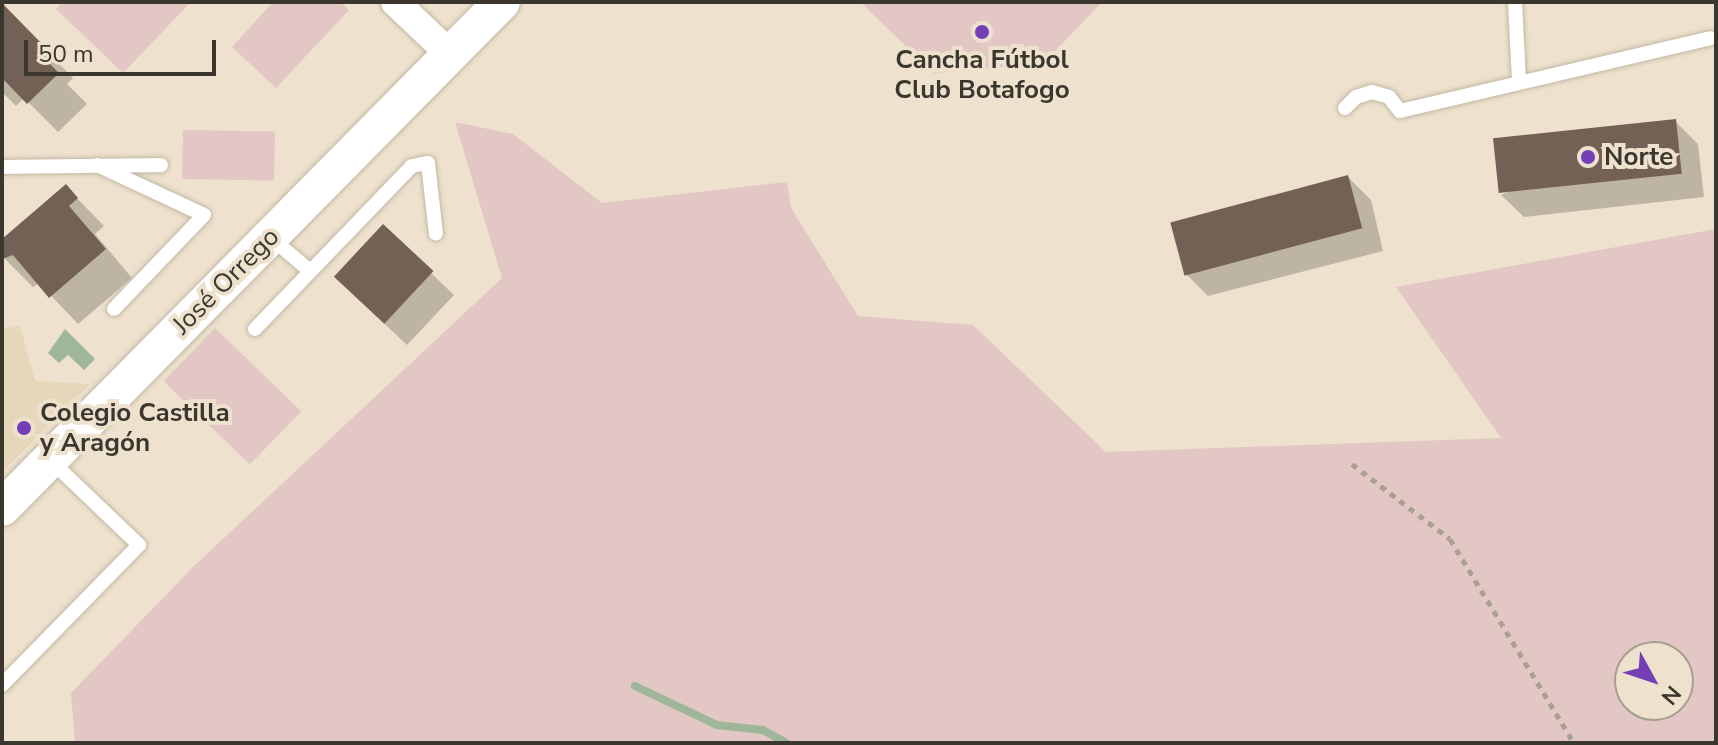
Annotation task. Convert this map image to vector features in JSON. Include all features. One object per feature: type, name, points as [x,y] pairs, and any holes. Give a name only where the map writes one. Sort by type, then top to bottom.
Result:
[{"type":"street","points":[[395,2],[450,54]]},
{"type":"street","name":"José Orrego","points":[[2,508],[502,2]]},
{"type":"lane","points":[[1515,2],[1519,81]]},
{"type":"lane","points":[[1345,108],[1356,97],[1372,92],[1389,97],[1400,111],[1711,38]]},
{"type":"lane","points":[[255,329],[412,166],[428,163],[436,234]]},
{"type":"lane","points":[[97,165],[204,215],[114,309]]},
{"type":"lane","points":[[2,167],[161,165]]},
{"type":"lane","points":[[270,237],[310,271]]},
{"type":"lane","points":[[2,685],[139,545],[50,460]]},
{"type":"path","points":[[1352,464],[1450,539],[1574,743]]},
{"type":"shaded area","points":[[62,2],[191,2],[123,73],[56,9]]},
{"type":"shaded area","points":[[273,2],[340,2],[349,10],[276,88],[232,47]]},
{"type":"shaded area","name":"Cancha Fútbol Club Botafogo","points":[[860,2],[1102,2],[1044,63],[934,73]]},
{"type":"shaded area","points":[[455,122],[513,134],[602,203],[787,182],[791,208],[858,316],[973,325],[1106,452],[1501,438],[1396,287],[1716,229],[1716,743],[75,743],[71,693],[194,566],[502,278]]},
{"type":"shaded area","points":[[183,130],[275,132],[274,181],[182,179]]},
{"type":"shaded area","name":"Colegio Castilla y Aragón","points":[[20,326],[35,381],[90,384],[2,472],[2,329]]},
{"type":"shaded area","points":[[215,328],[301,411],[250,465],[164,381]]},
{"type":"shaded area","points":[[65,329],[95,359],[84,370],[68,355],[59,363],[48,353]]},
{"type":"building","points":[[2,3],[45,47],[39,53],[59,73],[27,104],[2,78]]},
{"type":"building","name":"Norte","points":[[1676,119],[1682,174],[1499,193],[1493,138]]},
{"type":"building","points":[[1348,175],[1362,228],[1185,276],[1170,223]]},
{"type":"building","points":[[66,184],[78,198],[69,206],[106,249],[49,298],[13,255],[2,259],[2,239]]},
{"type":"building","points":[[383,224],[433,271],[384,324],[334,277]]},
{"type":"waterway","points":[[635,686],[717,725],[763,730],[786,743]]},
{"type":"place","name":"Cancha Fútbol Club Botafogo","points":[[982,32]]},
{"type":"place","name":"Norte","points":[[1588,157]]},
{"type":"place","name":"Colegio Castilla y Aragón","points":[[24,428]]}]
